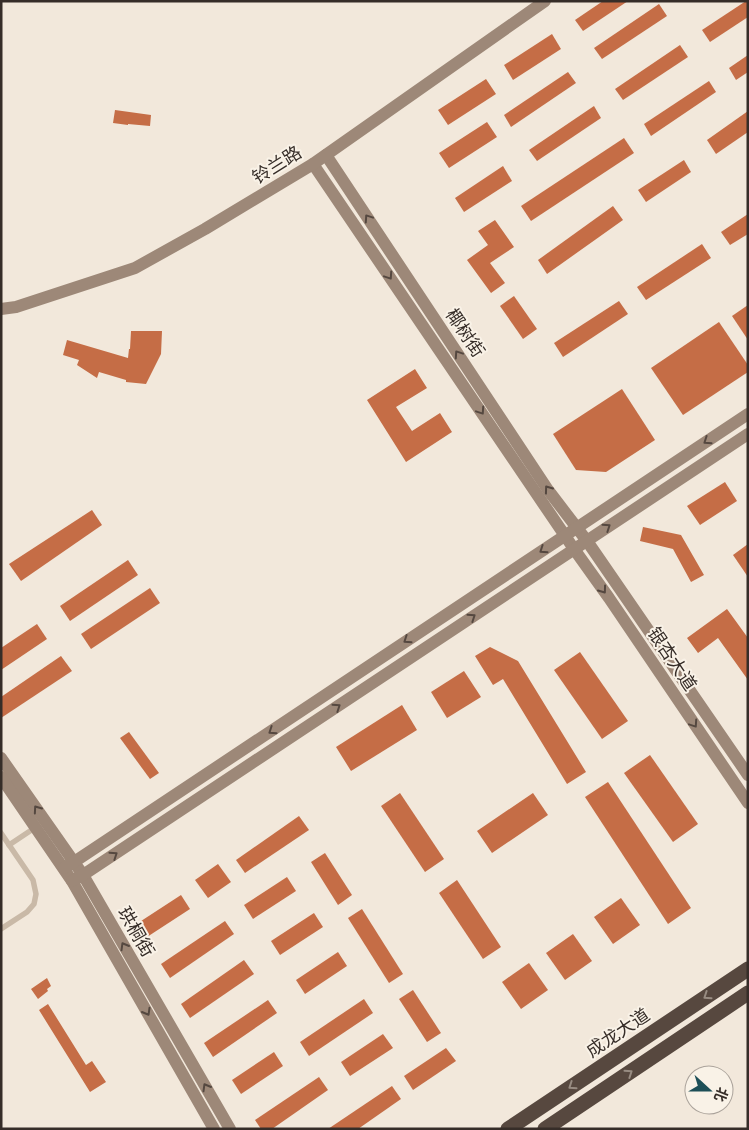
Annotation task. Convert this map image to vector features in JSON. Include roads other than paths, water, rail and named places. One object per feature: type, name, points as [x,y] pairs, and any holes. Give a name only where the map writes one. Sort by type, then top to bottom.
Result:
[{"type":"highway","name":"成龙大道","points":[[508,1129],[748,969]]},
{"type":"highway","points":[[545,1129],[748,993]]},
{"type":"street","name":"铃兰路","points":[[1,309],[16,307],[135,268],[229,215],[313,164],[545,1]]},
{"type":"street","name":"椰树街","points":[[326,155],[548,490],[578,528]]},
{"type":"street","name":"椰树街","points":[[313,164],[565,536]]},
{"type":"street","points":[[69,865],[748,414]]},
{"type":"street","points":[[78,878],[748,434]]},
{"type":"street","name":"银杏大道","points":[[578,528],[748,776]]},
{"type":"street","name":"银杏大道","points":[[565,536],[748,803]]},
{"type":"street","name":"珙桐街","points":[[1,758],[78,878],[230,1129]]},
{"type":"street","name":"珙桐街","points":[[1,778],[36,827],[69,865]]},
{"type":"street","name":"珙桐街","points":[[78,878],[214,1129]]},
{"type":"lane","points":[[10,845],[36,827]]},
{"type":"lane","points":[[1,833],[33,880],[36,894],[34,904],[27,912],[1,929]]}]
